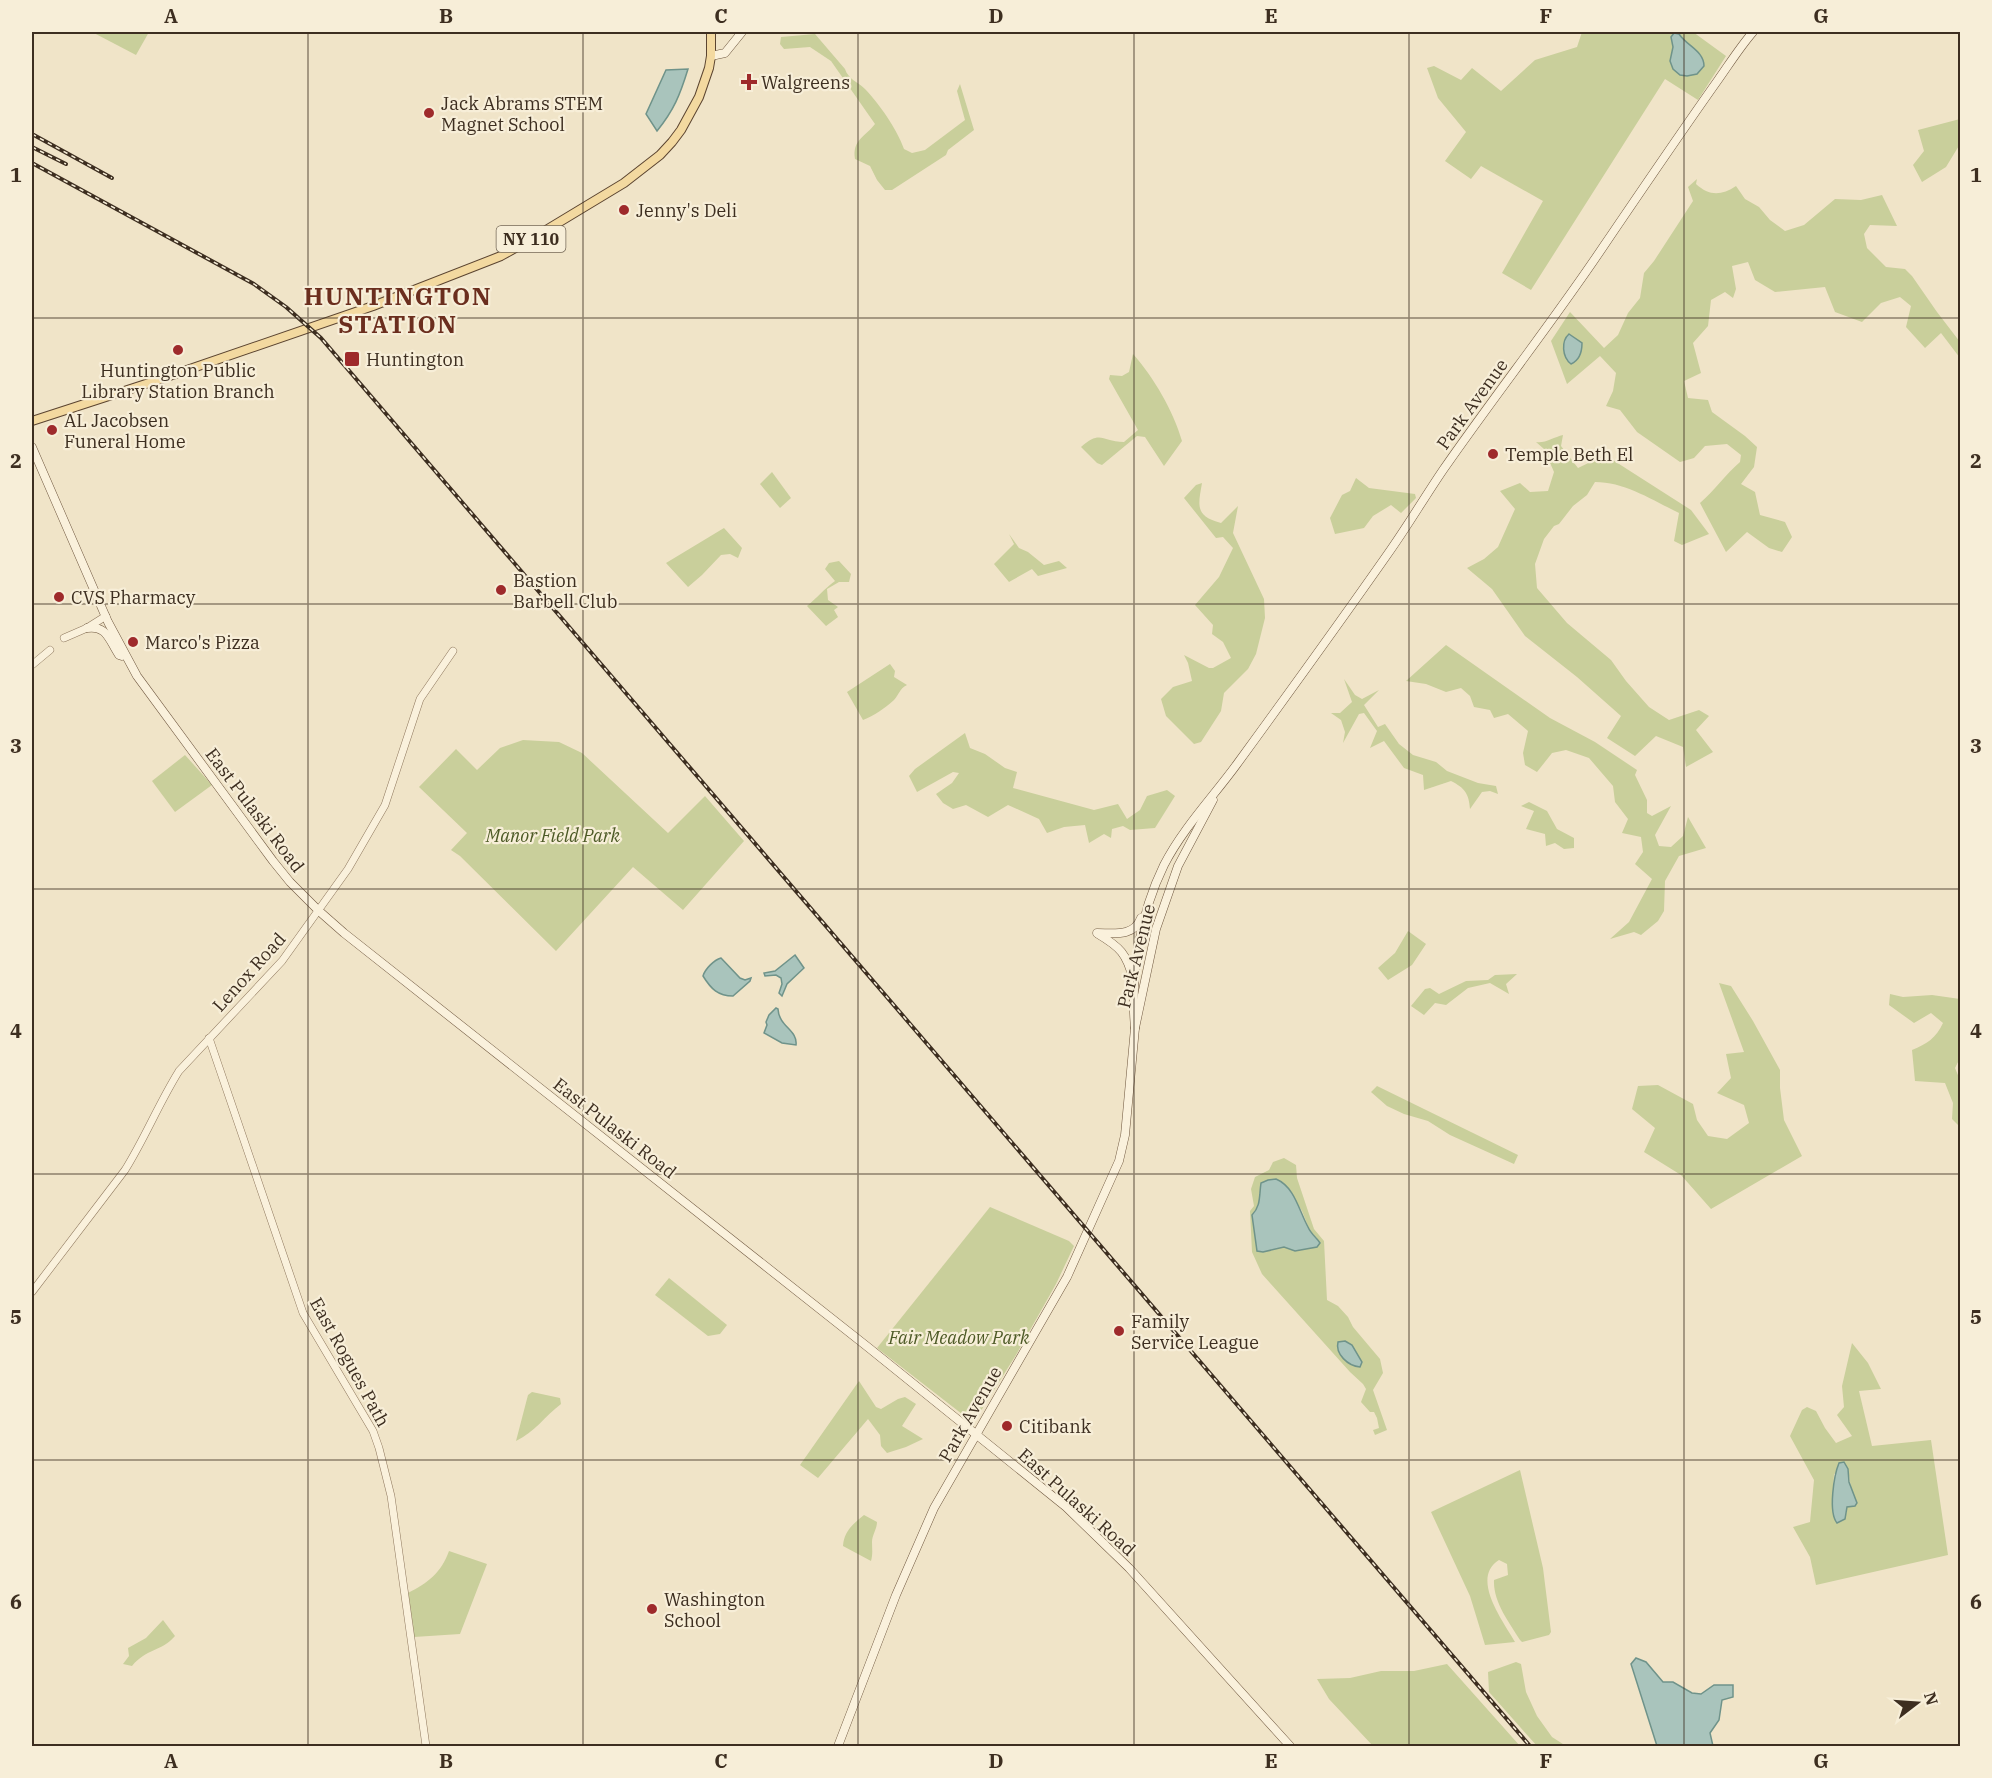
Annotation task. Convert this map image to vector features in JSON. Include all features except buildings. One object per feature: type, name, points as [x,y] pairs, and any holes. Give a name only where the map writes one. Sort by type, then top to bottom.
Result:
[{"type":"main road","name":"NY 110","points":[[32,421],[373,306],[501,256],[624,183],[660,155],[681,130],[693,109],[709,68],[711,32]]},
{"type":"main road","points":[[711,56],[725,53],[742,32]]},
{"type":"main road","name":"Park Avenue","points":[[837,1746],[934,1508],[1067,1277],[1119,1161],[1125,1135],[1135,1028],[1156,929],[1178,866],[1216,794],[1388,554],[1442,471],[1572,294],[1698,106],[1753,32]]},
{"type":"main road","name":"East Pulaski Road","points":[[32,447],[125,657],[151,697],[290,882],[319,911],[421,995],[1058,1500],[1129,1568],[1290,1746]]},
{"type":"main road","points":[[87,628],[102,629],[119,655],[125,657]]},
{"type":"main road","name":"Park Avenue","points":[[1135,1028],[1133,1009],[1139,944],[1150,898],[1176,846],[1204,806],[1216,794]]},
{"type":"main road","points":[[1176,846],[1181,844],[1185,847],[1178,866]]},
{"type":"main road","points":[[1135,983],[1124,953],[1118,946],[1097,933],[1118,933],[1135,929],[1150,898]]},
{"type":"main road","points":[[1139,944],[1143,945],[1150,941],[1156,929]]},
{"type":"main road","points":[[1137,1017],[1136,1005],[1143,948],[1139,944]]},
{"type":"street","points":[[64,638],[87,628],[106,616]]},
{"type":"street","points":[[32,665],[50,650]]},
{"type":"street","name":"Lenox Road","points":[[32,1292],[117,1182],[179,1071],[272,973],[348,869],[382,812],[420,699],[453,651]]},
{"type":"street","name":"East Rogues Path","points":[[209,1038],[303,1313],[373,1431],[379,1448],[391,1497],[426,1746]]},
{"type":"green space","points":[[92,32],[149,32],[136,55]]},
{"type":"green space","points":[[1582,32],[1693,32],[1726,56],[1698,100],[1665,79],[1531,290],[1502,273],[1543,201],[1481,166],[1471,179],[1445,161],[1466,132],[1438,98],[1427,68],[1434,66],[1461,80],[1472,68],[1501,91],[1535,60],[1577,47]]},
{"type":"green space","points":[[815,34],[848,75],[876,102],[893,125],[904,149],[912,153],[925,150],[965,120],[957,91],[960,84],[974,130],[948,150],[946,155],[892,190],[885,190],[870,166],[855,159],[857,143],[875,124],[831,61],[810,47],[784,49],[780,44],[781,37]]},
{"type":"green space","points":[[1960,119],[1960,144],[1946,167],[1922,182],[1913,165],[1924,151],[1918,130]]},
{"type":"green space","points":[[1697,179],[1696,184],[1710,193],[1725,192],[1736,186],[1745,199],[1759,207],[1770,220],[1785,231],[1804,225],[1835,199],[1861,200],[1882,195],[1897,226],[1870,225],[1864,234],[1867,248],[1886,267],[1905,269],[1912,276],[1960,342],[1960,358],[1941,333],[1925,348],[1906,327],[1911,306],[1900,297],[1881,303],[1862,322],[1835,312],[1825,287],[1775,292],[1755,280],[1748,262],[1732,266],[1736,289],[1733,298],[1725,292],[1711,300],[1708,326],[1693,343],[1701,373],[1684,381],[1688,398],[1708,400],[1712,412],[1757,447],[1754,467],[1741,484],[1755,492],[1760,515],[1785,522],[1792,537],[1782,552],[1769,548],[1747,532],[1726,552],[1700,503],[1740,462],[1741,455],[1727,444],[1705,446],[1694,458],[1680,462],[1637,432],[1620,410],[1606,406],[1613,391],[1616,373],[1600,356],[1567,384],[1551,341],[1570,312],[1604,348],[1618,335],[1628,313],[1640,298],[1644,273],[1693,201],[1688,187]]},
{"type":"green space","points":[[1133,354],[1162,395],[1174,418],[1182,441],[1164,466],[1145,437],[1137,436],[1102,465],[1081,447],[1098,438],[1124,442],[1138,430],[1109,379],[1110,375],[1122,376],[1129,372]]},
{"type":"green space","points":[[1563,435],[1561,446],[1578,468],[1605,455],[1691,510],[1709,534],[1682,545],[1674,541],[1679,513],[1628,488],[1595,482],[1587,495],[1573,506],[1544,539],[1535,564],[1537,588],[1567,623],[1611,660],[1649,707],[1669,720],[1699,710],[1709,716],[1696,730],[1713,752],[1686,767],[1683,747],[1656,736],[1635,756],[1607,738],[1621,716],[1525,636],[1492,589],[1467,568],[1484,559],[1498,547],[1515,509],[1500,491],[1520,483],[1530,492],[1548,491],[1554,472],[1544,449],[1536,442]]},
{"type":"green space","points":[[772,472],[791,498],[780,508],[760,484]]},
{"type":"green space","points":[[1356,478],[1369,488],[1415,494],[1416,498],[1401,513],[1391,505],[1373,516],[1364,528],[1335,534],[1330,518],[1342,495],[1350,491]]},
{"type":"green space","points":[[1202,483],[1199,504],[1206,517],[1221,523],[1238,506],[1233,533],[1264,599],[1265,618],[1256,654],[1248,669],[1224,693],[1221,711],[1201,742],[1194,744],[1166,716],[1161,699],[1173,687],[1192,681],[1184,655],[1209,668],[1231,658],[1223,642],[1212,634],[1213,625],[1195,605],[1219,577],[1233,548],[1223,537],[1216,538],[1184,498],[1196,485]]},
{"type":"green space","points":[[724,528],[742,548],[738,558],[730,554],[721,555],[688,587],[666,563]]},
{"type":"green space","points":[[1009,534],[1019,548],[1044,565],[1059,561],[1067,568],[1038,576],[1032,569],[1009,582],[994,564],[1014,544]]},
{"type":"green space","points":[[839,561],[851,574],[849,582],[839,582],[827,589],[828,600],[838,607],[834,610],[838,617],[826,626],[807,606],[835,581],[825,569],[829,563]]},
{"type":"green space","points":[[1446,645],[1550,718],[1595,742],[1637,770],[1635,775],[1647,800],[1647,813],[1652,816],[1671,806],[1655,835],[1659,846],[1671,847],[1683,836],[1688,817],[1706,848],[1679,856],[1665,881],[1664,911],[1658,921],[1641,935],[1634,932],[1610,939],[1629,922],[1652,879],[1635,864],[1643,852],[1641,837],[1622,833],[1628,819],[1615,802],[1613,786],[1589,758],[1566,750],[1552,753],[1537,772],[1525,765],[1523,753],[1528,731],[1508,714],[1494,718],[1490,710],[1474,707],[1470,696],[1461,688],[1446,692],[1426,684],[1406,681]]},
{"type":"green space","points":[[890,664],[895,671],[894,677],[907,685],[887,706],[863,720],[847,692]]},
{"type":"green space","points":[[1344,679],[1355,695],[1362,699],[1379,690],[1364,705],[1378,727],[1385,724],[1399,744],[1413,755],[1436,762],[1447,771],[1478,783],[1496,786],[1498,794],[1490,791],[1482,792],[1470,809],[1469,799],[1465,792],[1451,781],[1424,790],[1423,775],[1404,768],[1384,741],[1370,748],[1377,731],[1364,713],[1359,714],[1343,743],[1345,732],[1341,720],[1331,713],[1340,713],[1352,702]]},
{"type":"green space","points":[[965,733],[970,748],[985,754],[1005,768],[1017,772],[1013,788],[1094,810],[1118,804],[1127,819],[1140,810],[1147,796],[1167,790],[1175,796],[1155,828],[1130,830],[1123,826],[1112,829],[1111,838],[1104,834],[1089,843],[1085,825],[1064,827],[1047,833],[1039,819],[1008,805],[988,817],[966,805],[953,809],[943,803],[936,794],[952,783],[959,773],[953,772],[917,792],[909,776],[915,769]]},
{"type":"green space","name":"Manor Field Park","points":[[523,740],[559,742],[582,753],[668,833],[705,796],[744,841],[683,910],[633,867],[556,951],[460,856],[451,850],[467,833],[419,787],[456,749],[477,770],[500,748]]},
{"type":"green space","points":[[185,755],[212,785],[175,812],[152,781]]},
{"type":"green space","points":[[1529,802],[1547,811],[1557,829],[1574,838],[1574,848],[1564,849],[1555,843],[1546,846],[1545,834],[1526,829],[1534,811],[1521,806]]},
{"type":"green space","points":[[1408,931],[1426,944],[1412,965],[1388,980],[1378,968],[1395,953]]},
{"type":"green space","points":[[1517,974],[1506,984],[1509,994],[1490,983],[1468,988],[1446,1005],[1435,1003],[1424,1015],[1411,1006],[1425,989],[1430,988],[1439,994],[1466,981],[1488,980],[1495,975]]},
{"type":"green space","points":[[1719,983],[1731,986],[1780,1070],[1784,1120],[1802,1156],[1711,1209],[1681,1175],[1644,1152],[1655,1128],[1632,1109],[1638,1086],[1658,1085],[1693,1104],[1697,1120],[1708,1136],[1727,1139],[1749,1123],[1744,1105],[1717,1093],[1731,1078],[1726,1054],[1744,1052]]},
{"type":"green space","points":[[1890,994],[1903,997],[1932,995],[1960,999],[1960,1058],[1955,1068],[1960,1080],[1960,1127],[1952,1119],[1953,1103],[1945,1083],[1915,1081],[1912,1050],[1931,1040],[1943,1023],[1931,1013],[1914,1023],[1889,1005]]},
{"type":"green space","points":[[1377,1086],[1518,1155],[1514,1164],[1450,1135],[1428,1121],[1387,1106],[1371,1092]]},
{"type":"green space","points":[[1284,1158],[1296,1165],[1297,1178],[1314,1229],[1324,1241],[1327,1300],[1338,1306],[1348,1317],[1353,1327],[1380,1359],[1383,1373],[1373,1390],[1387,1430],[1375,1435],[1373,1430],[1379,1428],[1377,1418],[1374,1412],[1370,1412],[1361,1402],[1366,1389],[1363,1384],[1262,1274],[1252,1252],[1250,1211],[1254,1206],[1251,1189],[1255,1177],[1269,1170],[1273,1162]],"holes":[[[1288,1188],[1302,1211],[1310,1231],[1317,1238],[1317,1247],[1295,1251],[1284,1247],[1263,1252],[1252,1215],[1258,1205],[1259,1193]]]},
{"type":"green space","name":"Fair Meadow Park","points":[[990,1207],[1069,1241],[1074,1246],[1056,1284],[1016,1355],[977,1417],[971,1421],[877,1348]]},
{"type":"green space","points":[[669,1278],[727,1325],[720,1334],[708,1336],[655,1295]]},
{"type":"green space","points":[[1852,1343],[1868,1363],[1881,1389],[1859,1391],[1872,1446],[1931,1440],[1948,1555],[1816,1585],[1810,1557],[1793,1527],[1810,1522],[1814,1480],[1790,1436],[1802,1410],[1807,1407],[1816,1411],[1836,1443],[1852,1436],[1837,1415],[1844,1407],[1842,1386]],"holes":[[[1848,1469],[1851,1488],[1845,1519],[1832,1510],[1834,1474]]]},
{"type":"green space","points":[[859,1381],[876,1407],[881,1409],[905,1397],[916,1404],[902,1426],[923,1439],[887,1453],[881,1446],[880,1435],[868,1419],[818,1478],[800,1465]]},
{"type":"green space","points":[[532,1392],[560,1398],[561,1404],[529,1433],[516,1441],[528,1395]]},
{"type":"green space","points":[[1520,1470],[1543,1568],[1551,1632],[1549,1635],[1522,1642],[1520,1640],[1502,1612],[1496,1596],[1494,1580],[1508,1575],[1507,1564],[1499,1560],[1491,1568],[1488,1588],[1497,1612],[1515,1642],[1485,1645],[1470,1596],[1431,1512]]},
{"type":"green space","points":[[864,1515],[877,1522],[872,1539],[871,1561],[843,1546],[847,1532]]},
{"type":"green space","points":[[449,1551],[487,1564],[460,1634],[414,1637],[408,1593],[433,1576]]},
{"type":"green space","points":[[163,1620],[175,1636],[164,1645],[143,1656],[132,1666],[123,1664],[129,1656],[128,1648],[146,1638]]},
{"type":"green space","points":[[1516,1662],[1521,1664],[1526,1692],[1537,1716],[1552,1737],[1566,1746],[1537,1746],[1489,1692],[1488,1672]]},
{"type":"green space","points":[[1447,1664],[1520,1746],[1488,1744],[1373,1746],[1329,1699],[1317,1679],[1350,1678],[1381,1671],[1414,1671]]},
{"type":"water","points":[[1674,33],[1679,34],[1701,56],[1704,66],[1697,74],[1680,75],[1673,69],[1670,61],[1673,47],[1671,37]]},
{"type":"water","points":[[688,69],[676,102],[657,131],[646,114],[666,70]]},
{"type":"water","points":[[1569,334],[1582,343],[1580,355],[1571,364],[1564,349],[1566,337]]},
{"type":"water","points":[[795,955],[804,968],[787,984],[782,996],[779,993],[781,978],[776,975],[765,976],[764,973],[775,971]]},
{"type":"water","points":[[721,958],[740,978],[745,980],[751,978],[733,996],[715,991],[703,976],[710,965]]},
{"type":"water","points":[[776,1008],[794,1036],[796,1045],[782,1043],[764,1033],[769,1015]]},
{"type":"water","points":[[1276,1179],[1292,1193],[1309,1229],[1320,1243],[1317,1247],[1295,1251],[1284,1247],[1263,1252],[1257,1251],[1252,1215],[1258,1204],[1261,1183]]},
{"type":"water","points":[[1345,1341],[1352,1345],[1362,1362],[1360,1367],[1351,1364],[1340,1355],[1338,1342]]},
{"type":"water","points":[[1844,1462],[1857,1503],[1855,1506],[1847,1507],[1845,1519],[1837,1523],[1833,1511],[1833,1493],[1839,1463]]},
{"type":"water","points":[[1636,1658],[1646,1662],[1663,1682],[1673,1682],[1692,1693],[1701,1694],[1714,1685],[1733,1685],[1733,1697],[1722,1700],[1719,1720],[1710,1733],[1713,1746],[1657,1746],[1631,1664]]},
{"type":"railway","points":[[32,134],[112,178]]},
{"type":"railway","points":[[32,147],[66,164]]},
{"type":"railway","points":[[32,163],[254,284],[286,307],[321,338],[1530,1746]]},
{"type":"place","name":"Walgreens","points":[[749,82]]},
{"type":"place","name":"Jack Abrams STEM Magnet School","points":[[429,113]]},
{"type":"place","name":"Jenny's Deli","points":[[624,210]]},
{"type":"place","name":"Huntington Public Library Station Branch","points":[[178,350]]},
{"type":"place","name":"Huntington","points":[[352,359]]},
{"type":"place","name":"AL Jacobsen Funeral Home","points":[[52,430]]},
{"type":"place","name":"Temple Beth El","points":[[1493,454]]},
{"type":"place","name":"Bastion Barbell Club","points":[[501,590]]},
{"type":"place","name":"CVS Pharmacy","points":[[59,597]]},
{"type":"place","name":"Marco's Pizza","points":[[133,642]]},
{"type":"place","name":"Family Service League","points":[[1119,1331]]},
{"type":"place","name":"Citibank","points":[[1007,1426]]},
{"type":"place","name":"Washington School","points":[[652,1609]]},
{"type":"district","name":"HUNTINGTON STATION","points":[[398,310]]}]
